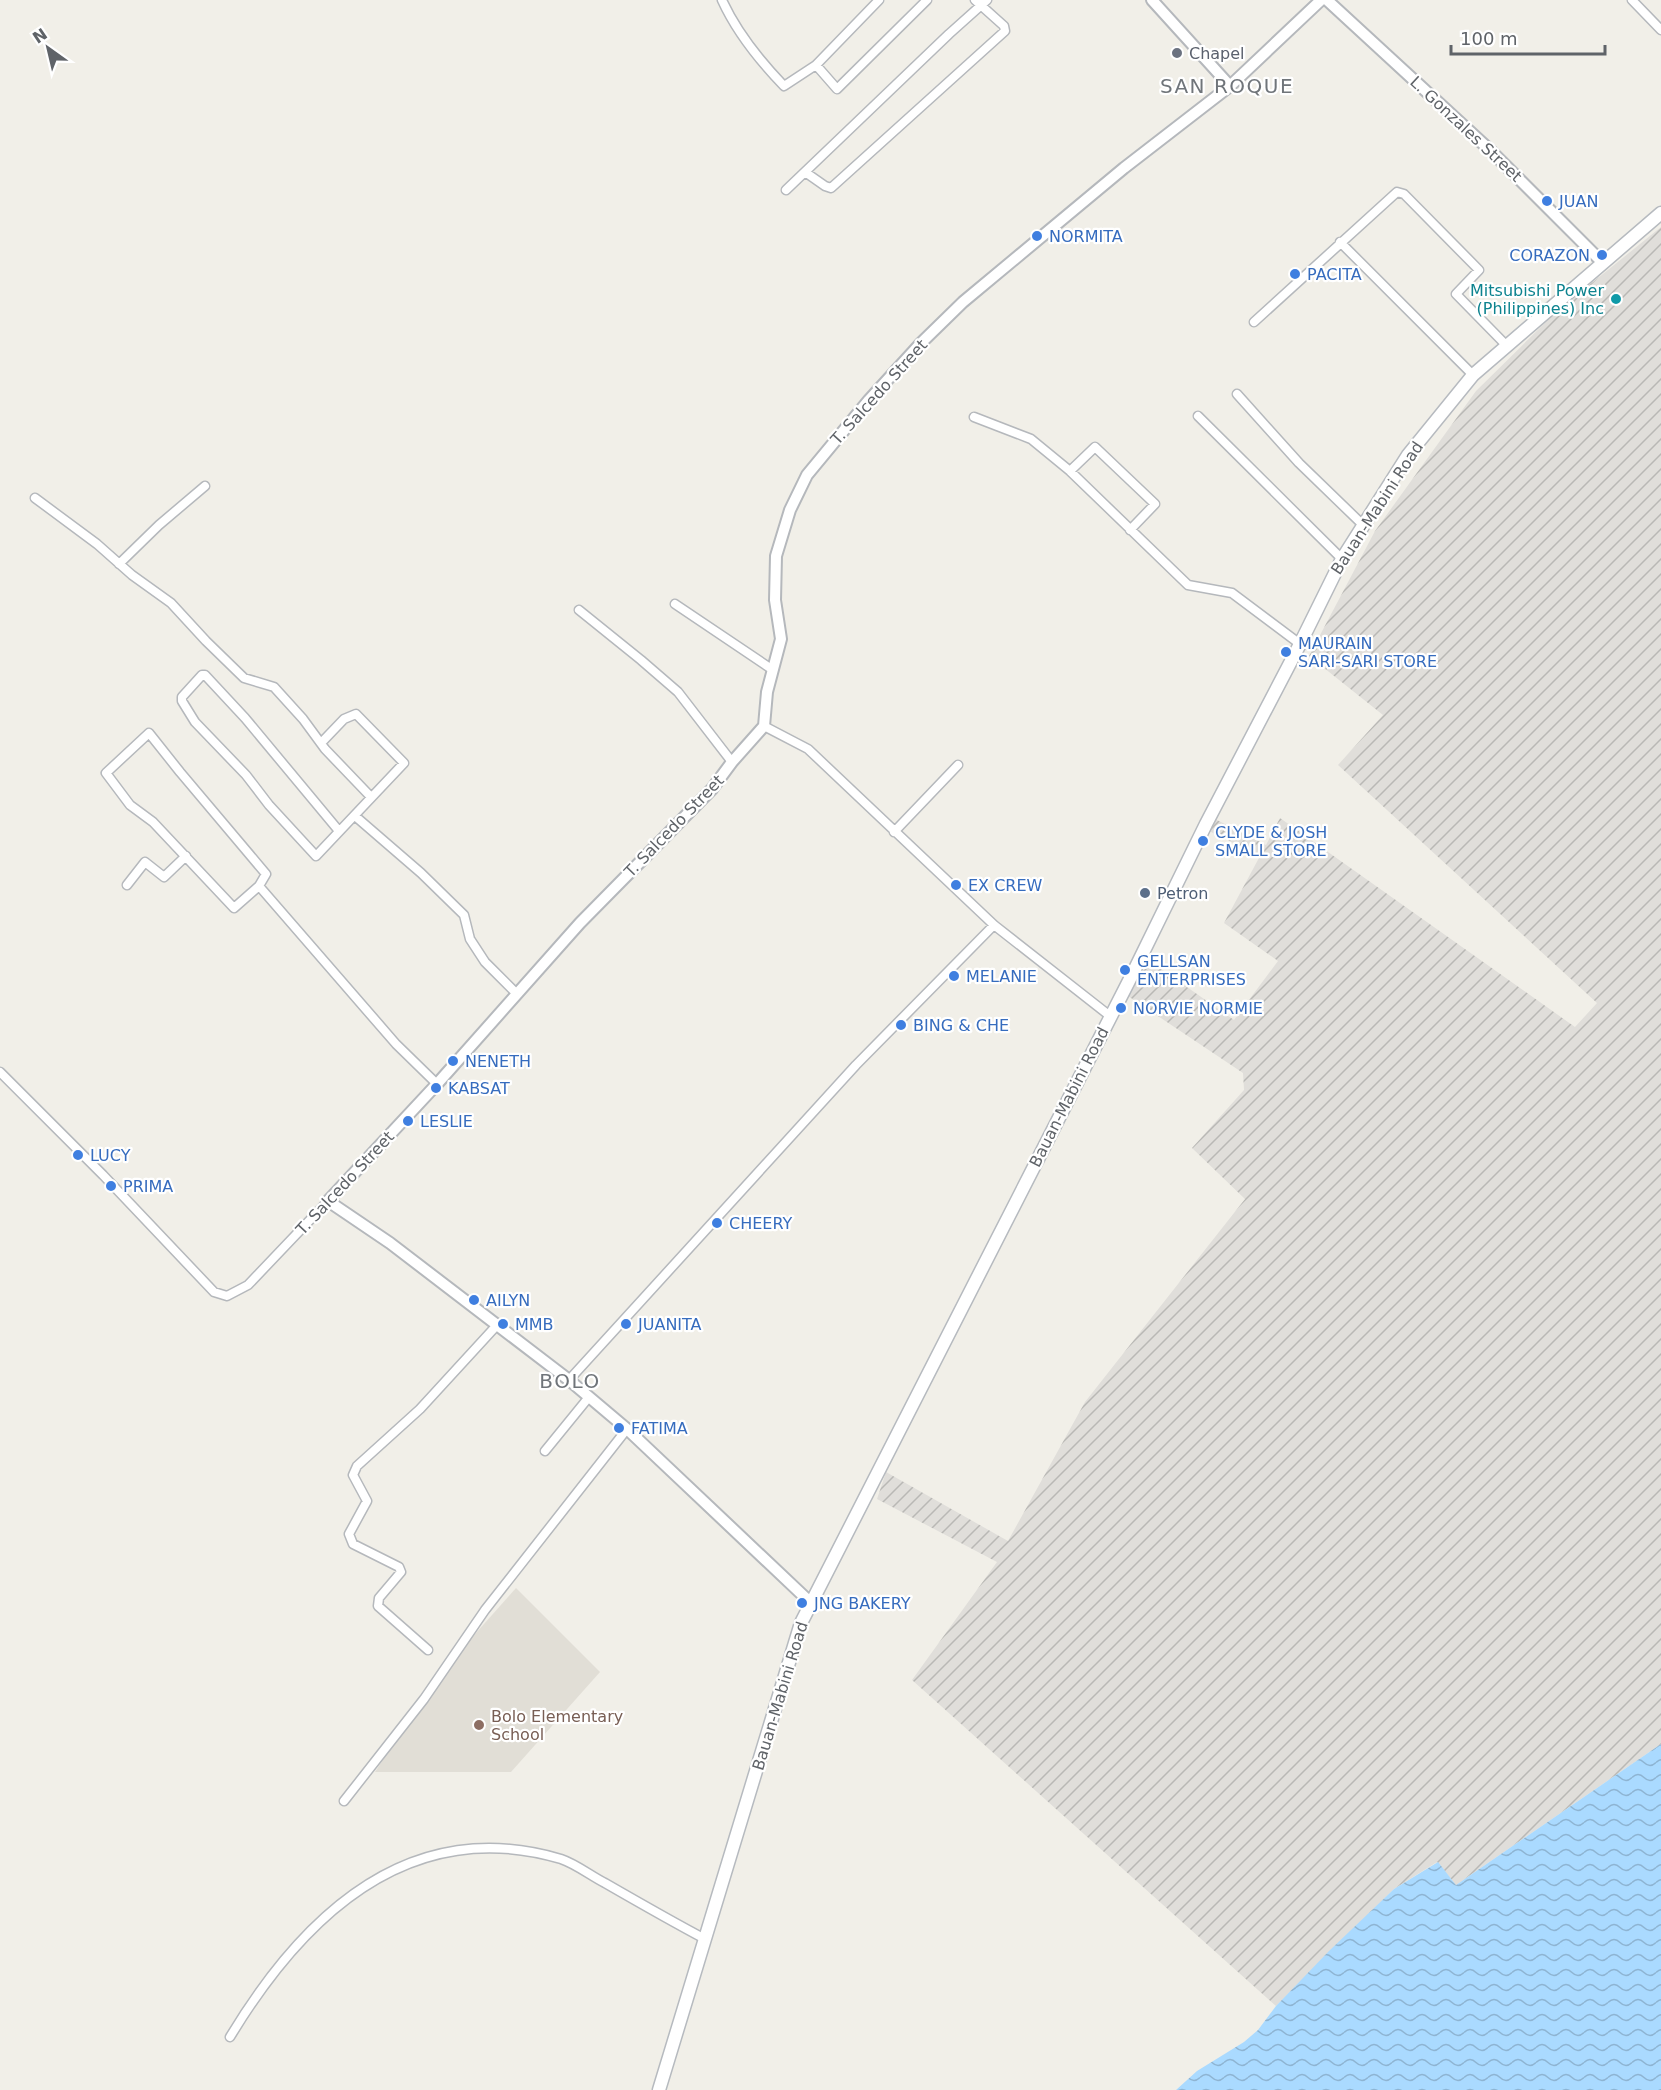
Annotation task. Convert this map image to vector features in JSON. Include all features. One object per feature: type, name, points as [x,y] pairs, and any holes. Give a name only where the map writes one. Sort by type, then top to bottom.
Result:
[{"type":"main road","name":"Bauan-Mabini Road","points":[[658,2090],[801,1623],[1206,824],[1300,644],[1341,559],[1408,455],[1473,375],[1661,213]]},
{"type":"street","points":[[722,0],[730,18],[758,58],[784,86],[816,65],[879,0]]},
{"type":"street","points":[[816,65],[837,89],[927,0]]},
{"type":"street","points":[[1152,0],[1230,86]]},
{"type":"street","name":"T. Salcedo Street","points":[[0,1072],[103,1175],[214,1292],[227,1296],[248,1285],[437,1084],[580,923],[712,789],[764,726],[767,692],[781,639],[775,600],[776,556],[790,510],[807,475],[869,400],[921,343],[963,302],[1107,182],[1230,86],[1321,0]]},
{"type":"street","name":"L. Gonzales Street","points":[[1327,0],[1492,152],[1602,262]]},
{"type":"street","points":[[1632,0],[1661,30]]},
{"type":"street","points":[[786,190],[981,2],[1004,26],[1005,31],[831,188],[805,172]]},
{"type":"street","points":[[1254,322],[1392,194],[1397,192],[1404,194],[1479,270],[1456,294],[1506,345]]},
{"type":"street","points":[[1340,242],[1473,375]]},
{"type":"street","points":[[1237,394],[1299,463],[1363,525]]},
{"type":"street","points":[[1198,416],[1341,559]]},
{"type":"street","points":[[974,417],[1031,439],[1070,471],[1188,585],[1232,593],[1300,644]]},
{"type":"street","points":[[1070,471],[1095,447],[1155,504],[1130,530]]},
{"type":"street","points":[[119,564],[159,525],[205,486]]},
{"type":"street","points":[[35,498],[97,544],[132,576],[171,603],[244,678],[274,687],[321,743],[372,798]]},
{"type":"street","points":[[675,604],[773,670]]},
{"type":"street","points":[[579,610],[678,692],[732,762]]},
{"type":"street","points":[[321,743],[344,719],[356,714],[404,763],[316,856],[195,722],[182,701],[182,697],[202,675],[205,675],[238,710],[339,831]]},
{"type":"street","points":[[764,726],[808,749],[994,924],[1110,1016]]},
{"type":"street","points":[[149,733],[267,874],[259,886],[234,908],[153,822],[130,805],[106,773],[149,733]]},
{"type":"street","points":[[894,832],[958,765]]},
{"type":"street","points":[[355,816],[421,873],[464,915],[470,939],[485,962],[516,993]]},
{"type":"street","points":[[126,885],[145,862],[164,877],[186,855]]},
{"type":"street","points":[[259,886],[396,1044],[437,1084]]},
{"type":"street","points":[[569,1380],[856,1065],[994,924]]},
{"type":"street","points":[[328,1201],[390,1243],[590,1397],[627,1429],[811,1603]]},
{"type":"street","points":[[429,1650],[378,1606],[379,1598],[401,1572],[399,1567],[353,1545],[349,1534],[367,1501],[353,1475],[357,1466],[420,1409],[498,1324]]},
{"type":"street","points":[[545,1451],[590,1397]]},
{"type":"street","points":[[344,1801],[424,1699],[484,1610],[627,1429]]},
{"type":"street","points":[[230,2037],[244,2014],[286,1958],[346,1897],[369,1882],[427,1856],[474,1848],[524,1850],[564,1860],[705,1939]]},
{"type":"shaded area","points":[[1661,227],[1661,1744],[1456,1885],[1437,1862],[1394,1889],[1276,2006],[912,1680],[997,1562],[877,1499],[886,1472],[1008,1541],[1085,1402],[1245,1199],[1192,1148],[1244,1090],[1243,1073],[1125,994],[1147,959],[1234,1020],[1278,961],[1224,923],[1260,856],[1207,830],[1213,818],[1266,845],[1280,818],[1575,1027],[1597,1003],[1338,765],[1383,715],[1309,656],[1375,531],[1476,391],[1556,312]]},
{"type":"shaded area","name":"Bolo Elementary School","points":[[516,1588],[600,1672],[511,1772],[375,1772],[436,1678]]},
{"type":"water","points":[[1661,1744],[1661,2090],[1176,2090],[1197,2071],[1244,2042],[1258,2030],[1276,2006],[1329,1951],[1394,1889],[1438,1862],[1456,1885]]},
{"type":"place","name":"Chapel","points":[[1177,53]]},
{"type":"place","name":"JUAN","points":[[1547,201]]},
{"type":"place","name":"NORMITA","points":[[1037,236]]},
{"type":"place","name":"CORAZON","points":[[1602,255]]},
{"type":"place","name":"PACITA","points":[[1295,274]]},
{"type":"place","name":"Mitsubishi Power (Philippines) Inc","points":[[1616,299]]},
{"type":"place","name":"MAURAIN SARI-SARI STORE","points":[[1286,652]]},
{"type":"place","name":"CLYDE & JOSH SMALL STORE","points":[[1203,841]]},
{"type":"place","name":"EX CREW","points":[[956,885]]},
{"type":"place","name":"Petron","points":[[1145,893]]},
{"type":"place","name":"GELLSAN ENTERPRISES","points":[[1125,970]]},
{"type":"place","name":"MELANIE","points":[[954,976]]},
{"type":"place","name":"NORVIE NORMIE","points":[[1121,1008]]},
{"type":"place","name":"BING & CHE","points":[[901,1025]]},
{"type":"place","name":"NENETH","points":[[453,1061]]},
{"type":"place","name":"KABSAT","points":[[436,1088]]},
{"type":"place","name":"LESLIE","points":[[408,1121]]},
{"type":"place","name":"LUCY","points":[[78,1155]]},
{"type":"place","name":"PRIMA","points":[[111,1186]]},
{"type":"place","name":"CHEERY","points":[[717,1223]]},
{"type":"place","name":"AILYN","points":[[474,1300]]},
{"type":"place","name":"MMB","points":[[503,1324]]},
{"type":"place","name":"JUANITA","points":[[626,1324]]},
{"type":"place","name":"FATIMA","points":[[619,1428]]},
{"type":"place","name":"JNG BAKERY","points":[[802,1603]]},
{"type":"place","name":"Bolo Elementary School","points":[[479,1725]]},
{"type":"district","name":"SAN ROQUE","points":[[1227,86]]},
{"type":"district","name":"BOLO","points":[[570,1381]]}]
